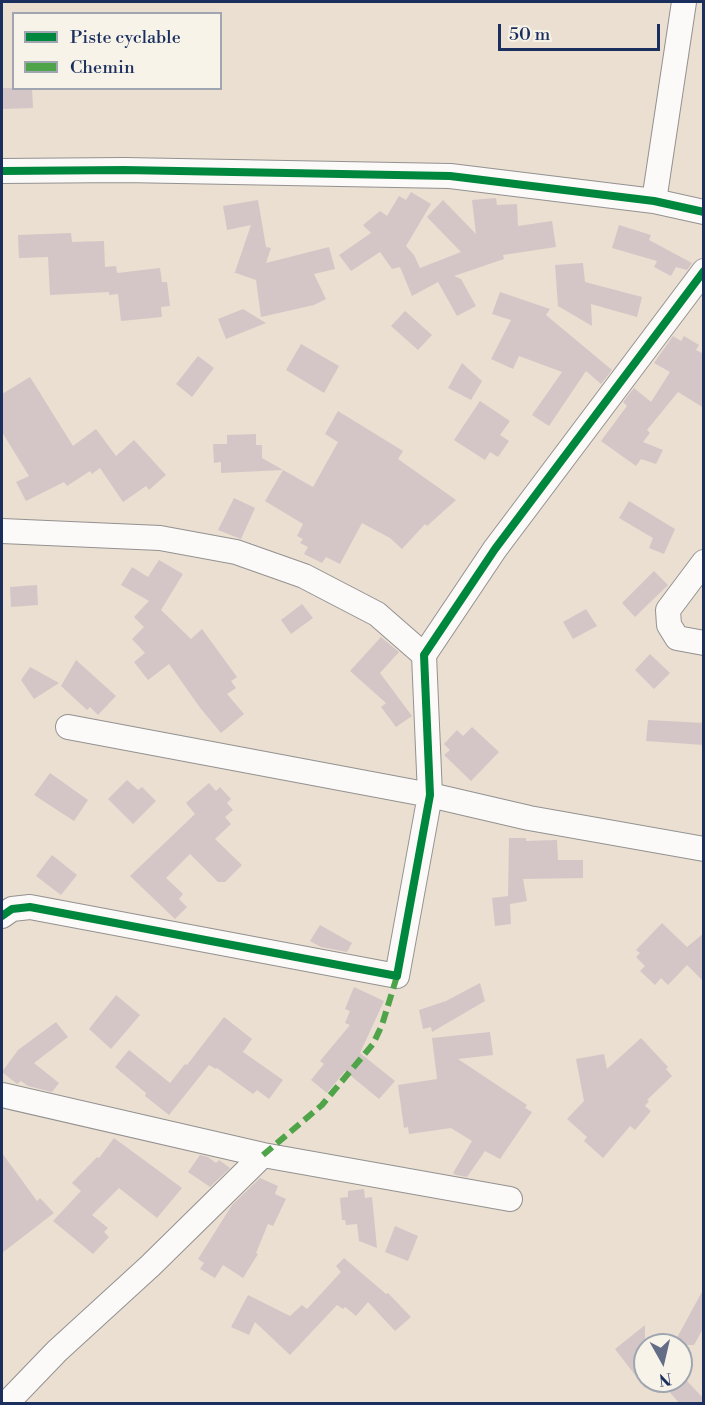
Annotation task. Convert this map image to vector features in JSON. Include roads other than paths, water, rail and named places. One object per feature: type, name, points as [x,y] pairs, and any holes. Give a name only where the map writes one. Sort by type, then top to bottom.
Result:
[{"type":"street","points":[[654,201],[684,2]]},
{"type":"street","points":[[2,171],[124,170],[450,176],[654,201],[704,212]]},
{"type":"street","points":[[2,916],[12,909],[30,907],[397,976],[430,795],[424,655],[495,549],[704,271]]},
{"type":"street","points":[[2,531],[160,538],[236,552],[304,576],[377,614],[424,655]]},
{"type":"street","points":[[704,562],[668,610],[669,625],[677,638],[704,643]]},
{"type":"street","points":[[68,727],[430,795],[529,818],[704,849]]},
{"type":"street","points":[[2,1095],[263,1155],[510,1199]]},
{"type":"street","points":[[6,1404],[57,1351],[150,1266],[263,1155]]}]
